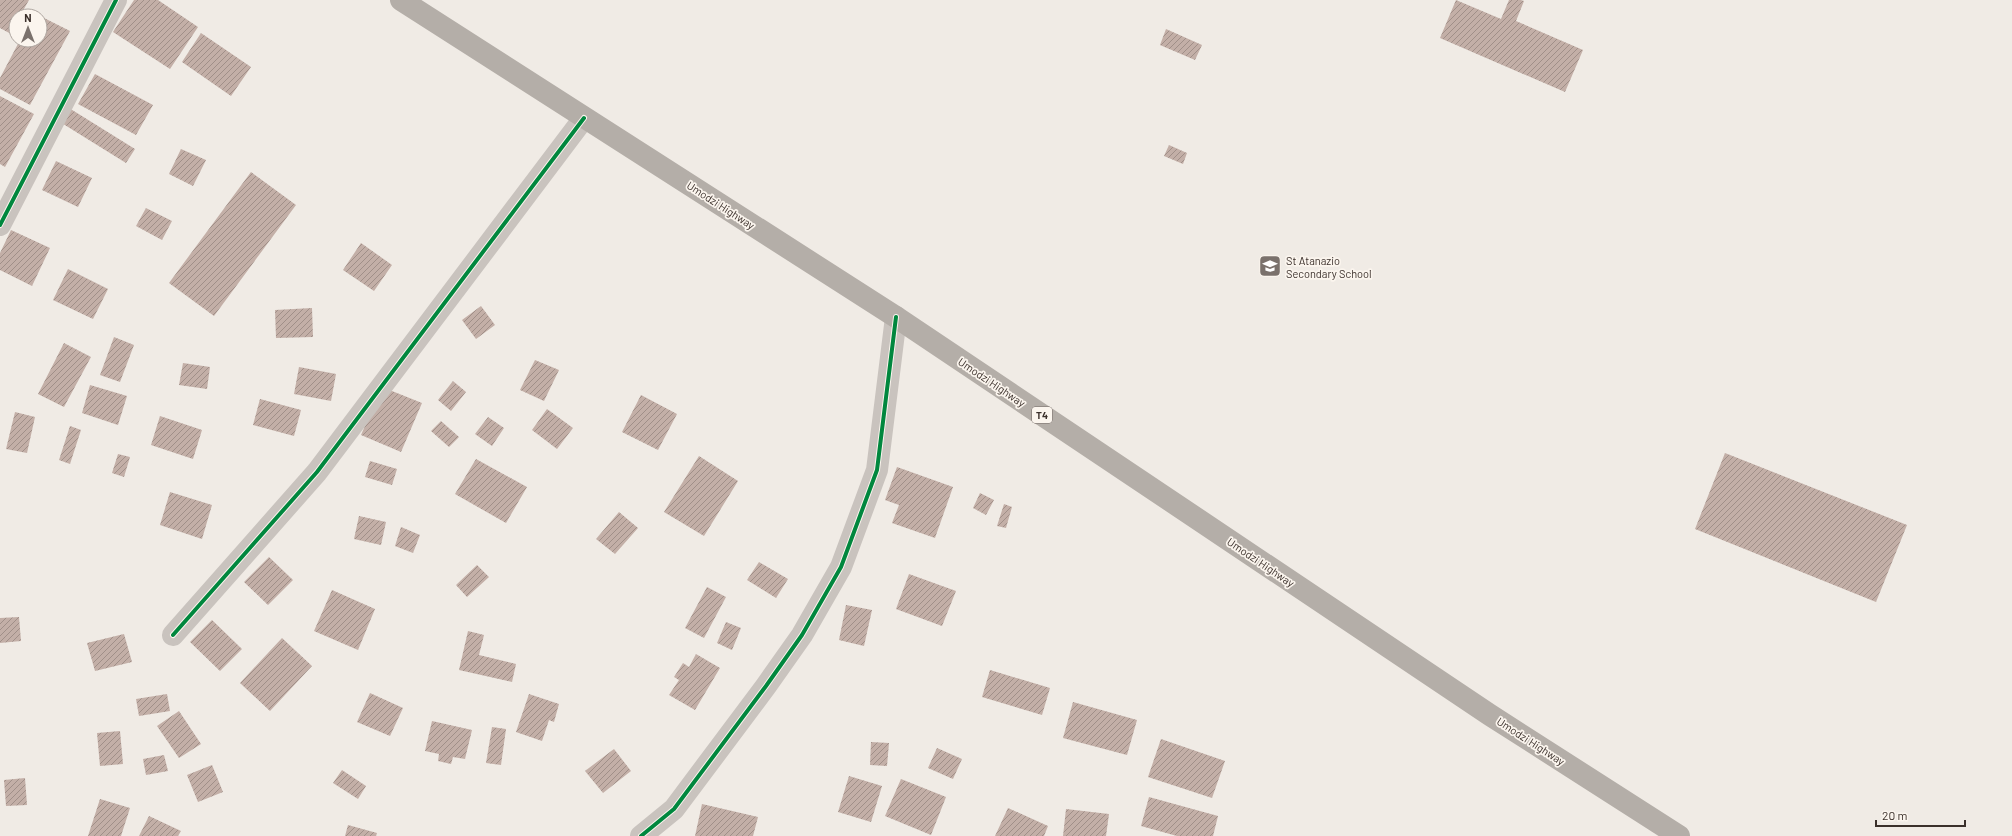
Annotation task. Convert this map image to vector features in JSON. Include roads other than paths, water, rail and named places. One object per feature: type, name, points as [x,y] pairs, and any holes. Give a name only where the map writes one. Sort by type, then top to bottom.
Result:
[{"type":"highway","name":"Umodzi Highway","points":[[401,0],[896,317],[1490,715],[1679,836]]},
{"type":"street","points":[[0,225],[116,0]]},
{"type":"street","points":[[173,635],[317,472],[584,118]]},
{"type":"street","points":[[640,836],[674,809],[802,635],[841,567],[877,470],[896,317]]},
{"type":"place","name":"St Atanazio Secondary School","points":[[1270,266]]}]
